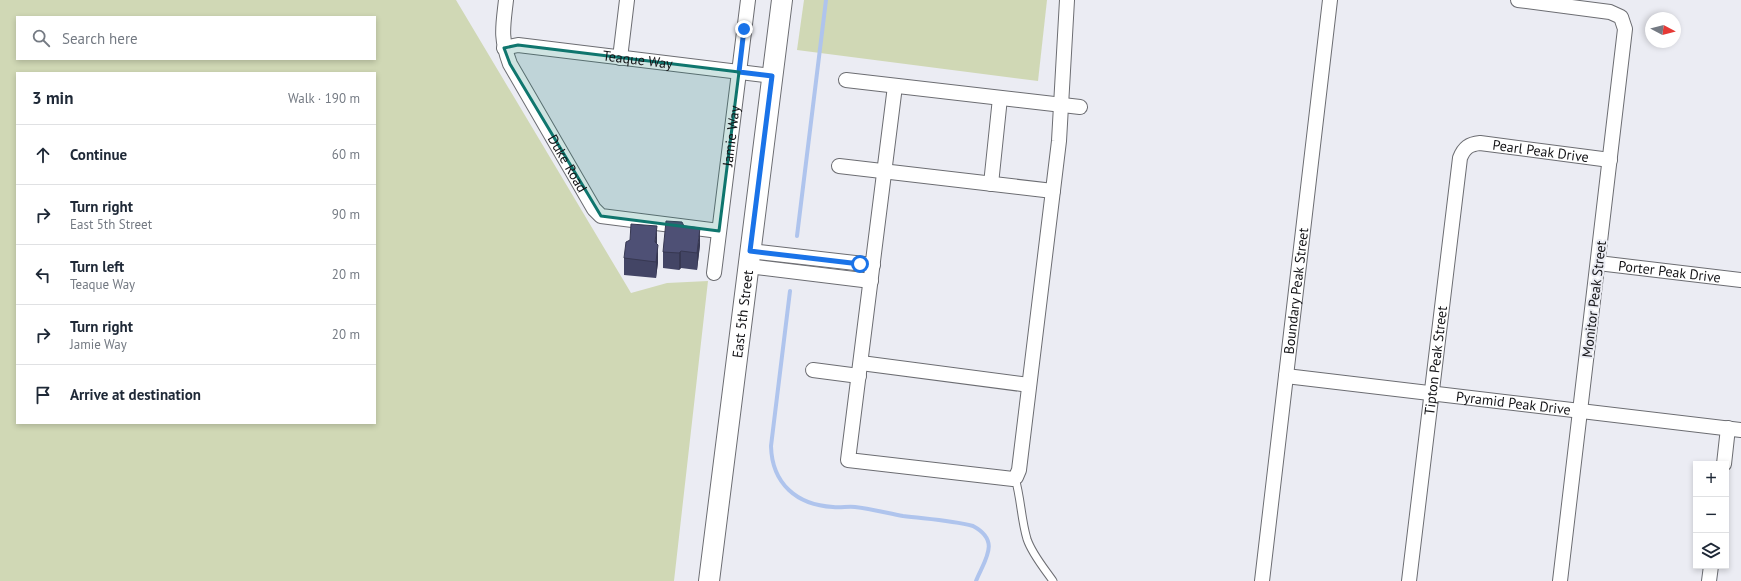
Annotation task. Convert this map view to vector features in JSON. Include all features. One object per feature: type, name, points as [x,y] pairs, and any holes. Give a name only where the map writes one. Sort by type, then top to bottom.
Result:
[{"type":"main road","name":"East 5th Street","points":[[709,581],[782,0]]},
{"type":"street","name":"Duke Road","points":[[506,0],[502,34],[504,48],[510,64],[594,209],[601,216],[719,232]]},
{"type":"street","points":[[620,58],[627,0]]},
{"type":"street","name":"Jamie Way","points":[[714,273],[748,0]]},
{"type":"street","points":[[895,86],[848,460],[1010,480],[1014,478],[1019,470],[1059,141],[1067,0]]},
{"type":"street","name":"Boundary Peak Street","points":[[1262,581],[1330,0]]},
{"type":"street","name":"Monitor Peak Street","points":[[1518,0],[1598,9],[1610,12],[1621,17],[1624,29],[1624,42],[1560,581]]},
{"type":"street","name":"Teaque Way","points":[[504,48],[518,45],[772,76]]},
{"type":"street","points":[[846,80],[1080,107]]},
{"type":"street","points":[[991,184],[1000,98]]},
{"type":"street","name":"Pearl Peak Drive","points":[[1471,144],[1488,144],[1610,160]]},
{"type":"street","name":"Tipton Peak Street","points":[[1409,581],[1460,158],[1462,152],[1471,144]]},
{"type":"street","points":[[839,166],[1053,191]]},
{"type":"street","points":[[749,259],[836,261],[873,265]]},
{"type":"street","points":[[749,259],[834,277],[871,281]]},
{"type":"street","name":"Porter Peak Drive","points":[[1598,263],[1741,280]]},
{"type":"street","points":[[814,370],[860,369],[1029,385]]},
{"type":"street","name":"Pyramid Peak Drive","points":[[1286,376],[1735,429]]},
{"type":"street","points":[[1725,461],[1735,429]]},
{"type":"street","points":[[1709,581],[1711,569]]},
{"type":"lane","points":[[834,277],[836,261]]},
{"type":"lane","points":[[1014,478],[1020,496],[1028,539],[1033,551],[1053,581]]},
{"type":"highlighted area","points":[[518,45],[739,72],[719,231],[601,216],[510,64],[504,48]]},
{"type":"green space","points":[[0,0],[456,0],[631,293],[667,283],[708,281],[674,581],[0,581]]},
{"type":"green space","points":[[804,0],[1047,0],[1038,81],[797,50]]},
{"type":"building","points":[[666,221],[682,222],[684,226],[700,228],[697,253],[681,251],[679,253],[663,252]]},
{"type":"building","points":[[631,224],[657,226],[655,242],[658,245],[656,262],[624,258],[626,242],[630,240]]},
{"type":"waterway","points":[[797,236],[826,0]]},
{"type":"waterway","points":[[790,291],[771,446],[772,459],[776,471],[782,481],[789,490],[798,497],[808,502],[820,505],[855,507],[903,516],[947,521],[973,526],[982,532],[987,538],[989,544],[986,558],[976,581]]},
{"type":"route","points":[[744,29],[739,72],[772,76],[750,251],[860,264]]}]
